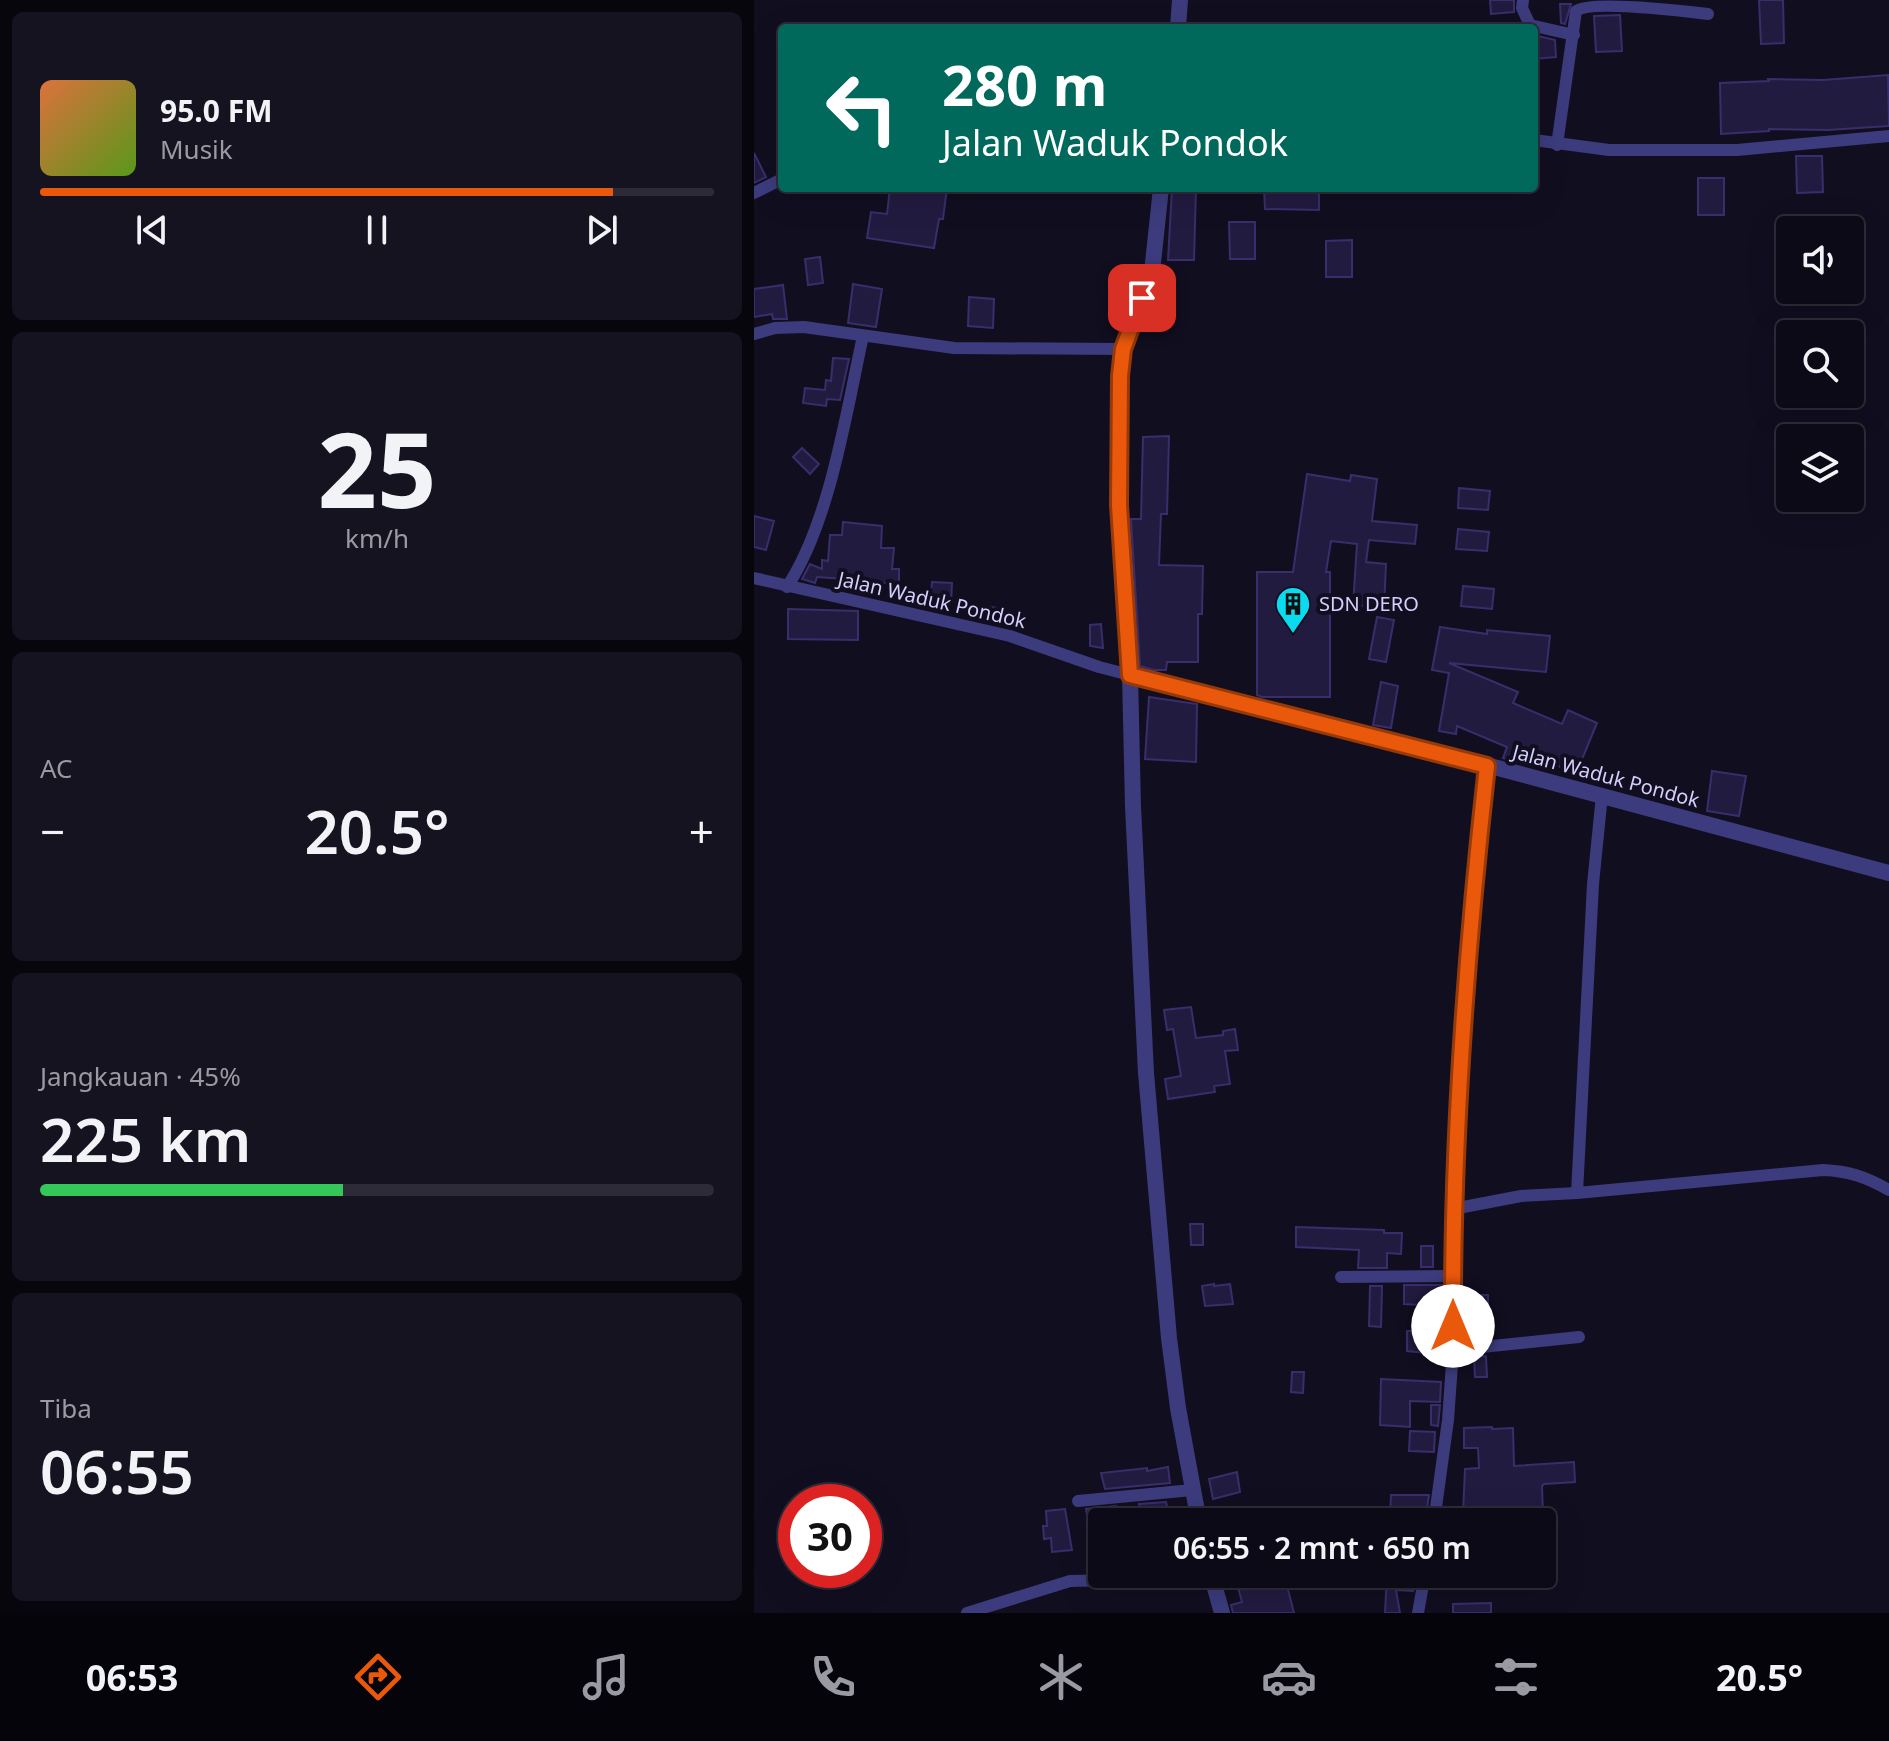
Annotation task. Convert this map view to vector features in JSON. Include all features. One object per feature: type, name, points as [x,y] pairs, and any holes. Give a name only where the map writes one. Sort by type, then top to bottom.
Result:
[{"type":"street","points":[[1178,24],[1180,0]]},
{"type":"street","points":[[1523,0],[1525,19],[1529,24]]},
{"type":"street","points":[[1557,145],[1576,11],[1584,5],[1607,4],[1708,14]]},
{"type":"street","points":[[1538,27],[1574,35]]},
{"type":"street","points":[[1538,141],[1609,150],[1737,150],[1889,136]]},
{"type":"street","points":[[754,193],[778,181]]},
{"type":"street","points":[[1161,192],[1152,272],[1123,349],[1119,505],[1130,675],[1146,1073],[1169,1338],[1196,1508]]},
{"type":"street","points":[[754,334],[775,328],[804,327],[954,348],[1123,349]]},
{"type":"street","points":[[787,587],[800,568],[822,510],[863,336]]},
{"type":"street","name":"Jalan Waduk Pondok","points":[[754,578],[1010,636],[1099,667],[1602,795],[1889,873]]},
{"type":"street","points":[[1436,1508],[1448,1420],[1453,1350],[1453,1209],[1461,1040],[1487,766]]},
{"type":"street","points":[[1577,1193],[1593,884],[1602,795]]},
{"type":"street","points":[[1453,1209],[1521,1196],[1823,1170],[1847,1171],[1864,1176],[1889,1190]]},
{"type":"street","points":[[1341,1277],[1453,1276]]},
{"type":"street","points":[[1453,1350],[1579,1337]]},
{"type":"street","points":[[1078,1501],[1192,1490]]},
{"type":"street","points":[[967,1613],[1070,1581],[1088,1580]]},
{"type":"street","points":[[1215,1588],[1222,1613]]},
{"type":"street","points":[[1418,1613],[1422,1588]]},
{"type":"building","points":[[1490,0],[1514,0],[1514,12],[1491,14]]},
{"type":"building","points":[[1759,0],[1783,0],[1784,43],[1761,44]]},
{"type":"building","points":[[1560,4],[1571,4],[1565,24],[1561,23]]},
{"type":"building","points":[[1620,15],[1622,51],[1596,52],[1594,16]]},
{"type":"building","points":[[1538,36],[1555,40],[1556,57],[1538,59]]},
{"type":"building","points":[[1888,75],[1889,126],[1828,130],[1769,129],[1721,134],[1720,83]]},
{"type":"building","points":[[754,153],[766,177],[754,183]]},
{"type":"building","points":[[1796,156],[1822,156],[1823,192],[1797,193]]},
{"type":"building","points":[[1698,178],[1724,178],[1724,215],[1698,215]]},
{"type":"building","points":[[890,192],[946,192],[943,219],[939,219],[934,248],[867,238],[871,212],[887,214]]},
{"type":"building","points":[[1172,192],[1196,192],[1194,260],[1168,260]]},
{"type":"building","points":[[1264,192],[1319,192],[1319,210],[1265,209]]},
{"type":"building","points":[[1229,222],[1255,222],[1255,259],[1230,259]]},
{"type":"building","points":[[1352,240],[1352,277],[1326,277],[1326,241]]},
{"type":"building","points":[[820,257],[823,283],[808,285],[805,259]]},
{"type":"building","points":[[853,284],[882,289],[876,327],[848,323]]},
{"type":"building","points":[[783,285],[787,319],[773,319],[772,314],[754,317],[754,289]]},
{"type":"building","points":[[969,297],[994,299],[993,328],[968,326]]},
{"type":"building","points":[[833,358],[849,359],[840,400],[827,399],[826,406],[803,403],[805,388],[825,390],[826,380],[831,381]]},
{"type":"building","points":[[1169,436],[1167,514],[1161,514],[1159,565],[1203,566],[1202,614],[1198,614],[1198,662],[1167,662],[1166,670],[1154,670],[1140,666],[1131,519],[1141,519],[1143,437]]},
{"type":"building","points":[[802,448],[819,464],[810,474],[793,457]]},
{"type":"building","points":[[1307,474],[1350,481],[1351,475],[1377,479],[1372,521],[1417,525],[1415,544],[1369,540],[1366,562],[1386,564],[1384,608],[1353,605],[1357,544],[1331,541],[1326,572],[1330,572],[1330,697],[1262,697],[1257,695],[1257,572],[1293,572]]},
{"type":"building","points":[[1459,488],[1490,491],[1488,510],[1458,508]]},
{"type":"building","points":[[754,516],[774,521],[766,550],[754,547]]},
{"type":"building","points":[[843,522],[882,526],[881,548],[894,548],[892,569],[899,569],[899,583],[878,583],[877,594],[859,593],[860,580],[817,577],[815,583],[802,579],[810,564],[822,569],[822,560],[828,561],[830,535],[842,535]]},
{"type":"building","points":[[1458,529],[1489,532],[1487,551],[1456,549]]},
{"type":"building","points":[[932,582],[952,583],[951,604],[930,603]]},
{"type":"building","points":[[1463,586],[1494,589],[1492,609],[1461,606]]},
{"type":"building","points":[[978,605],[998,608],[996,620],[976,617]]},
{"type":"building","points":[[788,609],[858,611],[858,640],[788,639]]},
{"type":"building","points":[[1377,617],[1394,620],[1386,662],[1369,659]]},
{"type":"building","points":[[1101,624],[1103,648],[1090,646],[1090,625]]},
{"type":"building","points":[[1440,627],[1487,634],[1487,630],[1550,636],[1546,672],[1449,663],[1518,692],[1513,703],[1562,724],[1568,710],[1597,723],[1576,774],[1538,757],[1534,766],[1503,758],[1507,747],[1457,726],[1456,734],[1439,731],[1449,673],[1432,670]]},
{"type":"building","points":[[1381,682],[1398,686],[1391,728],[1373,725]]},
{"type":"building","points":[[1149,697],[1197,704],[1196,762],[1145,759]]},
{"type":"building","points":[[1712,771],[1746,776],[1739,816],[1707,811]]},
{"type":"building","points":[[1191,1007],[1196,1038],[1223,1035],[1223,1031],[1235,1029],[1238,1050],[1225,1051],[1230,1084],[1214,1086],[1215,1092],[1168,1099],[1165,1079],[1181,1076],[1173,1029],[1167,1030],[1164,1010]]},
{"type":"building","points":[[1190,1224],[1203,1224],[1203,1245],[1191,1245]]},
{"type":"building","points":[[1296,1227],[1402,1233],[1401,1254],[1387,1253],[1387,1268],[1358,1268],[1359,1250],[1296,1247]]},
{"type":"building","points":[[1421,1246],[1433,1246],[1433,1267],[1421,1267]]},
{"type":"building","points":[[1230,1284],[1233,1304],[1205,1306],[1202,1286]]},
{"type":"building","points":[[1404,1285],[1444,1285],[1444,1329],[1436,1329],[1436,1354],[1407,1351],[1407,1331],[1420,1331],[1421,1305],[1404,1304]]},
{"type":"building","points":[[1370,1286],[1382,1286],[1381,1327],[1369,1326]]},
{"type":"building","points":[[1476,1295],[1488,1295],[1488,1315],[1476,1315]]},
{"type":"building","points":[[1486,1356],[1487,1377],[1475,1377],[1474,1357]]},
{"type":"building","points":[[1292,1372],[1304,1372],[1303,1393],[1291,1392]]},
{"type":"building","points":[[1381,1379],[1441,1382],[1440,1402],[1410,1401],[1410,1427],[1380,1425]]},
{"type":"building","points":[[1431,1405],[1440,1405],[1438,1426],[1431,1425]]},
{"type":"building","points":[[1464,1428],[1513,1428],[1514,1466],[1574,1462],[1575,1482],[1544,1484],[1543,1508],[1463,1508],[1465,1469],[1479,1468],[1478,1448],[1464,1448]]},
{"type":"building","points":[[1410,1431],[1435,1432],[1434,1452],[1409,1451]]},
{"type":"building","points":[[1168,1467],[1170,1483],[1105,1489],[1101,1473],[1147,1468],[1147,1471]]},
{"type":"building","points":[[1237,1472],[1240,1492],[1213,1499],[1209,1479]]},
{"type":"building","points":[[1391,1495],[1429,1495],[1427,1508],[1390,1508]]},
{"type":"building","points":[[1166,1502],[1167,1508],[1140,1508],[1139,1504]]},
{"type":"building","points":[[1065,1509],[1072,1550],[1052,1552],[1051,1538],[1044,1539],[1046,1511]]},
{"type":"building","points":[[1238,1588],[1288,1588],[1294,1613],[1233,1613],[1231,1605],[1242,1602]]},
{"type":"building","points":[[1386,1588],[1414,1588],[1413,1591],[1396,1590],[1400,1613],[1385,1613]]},
{"type":"building","points":[[1491,1603],[1491,1613],[1453,1613],[1453,1604]]},
{"type":"place","name":"SDN DERO","points":[[1293,635]]},
{"type":"route","points":[[1142,298],[1123,349],[1120,376],[1119,505],[1130,675],[1487,766],[1475,871],[1455,1136],[1453,1326]]}]
